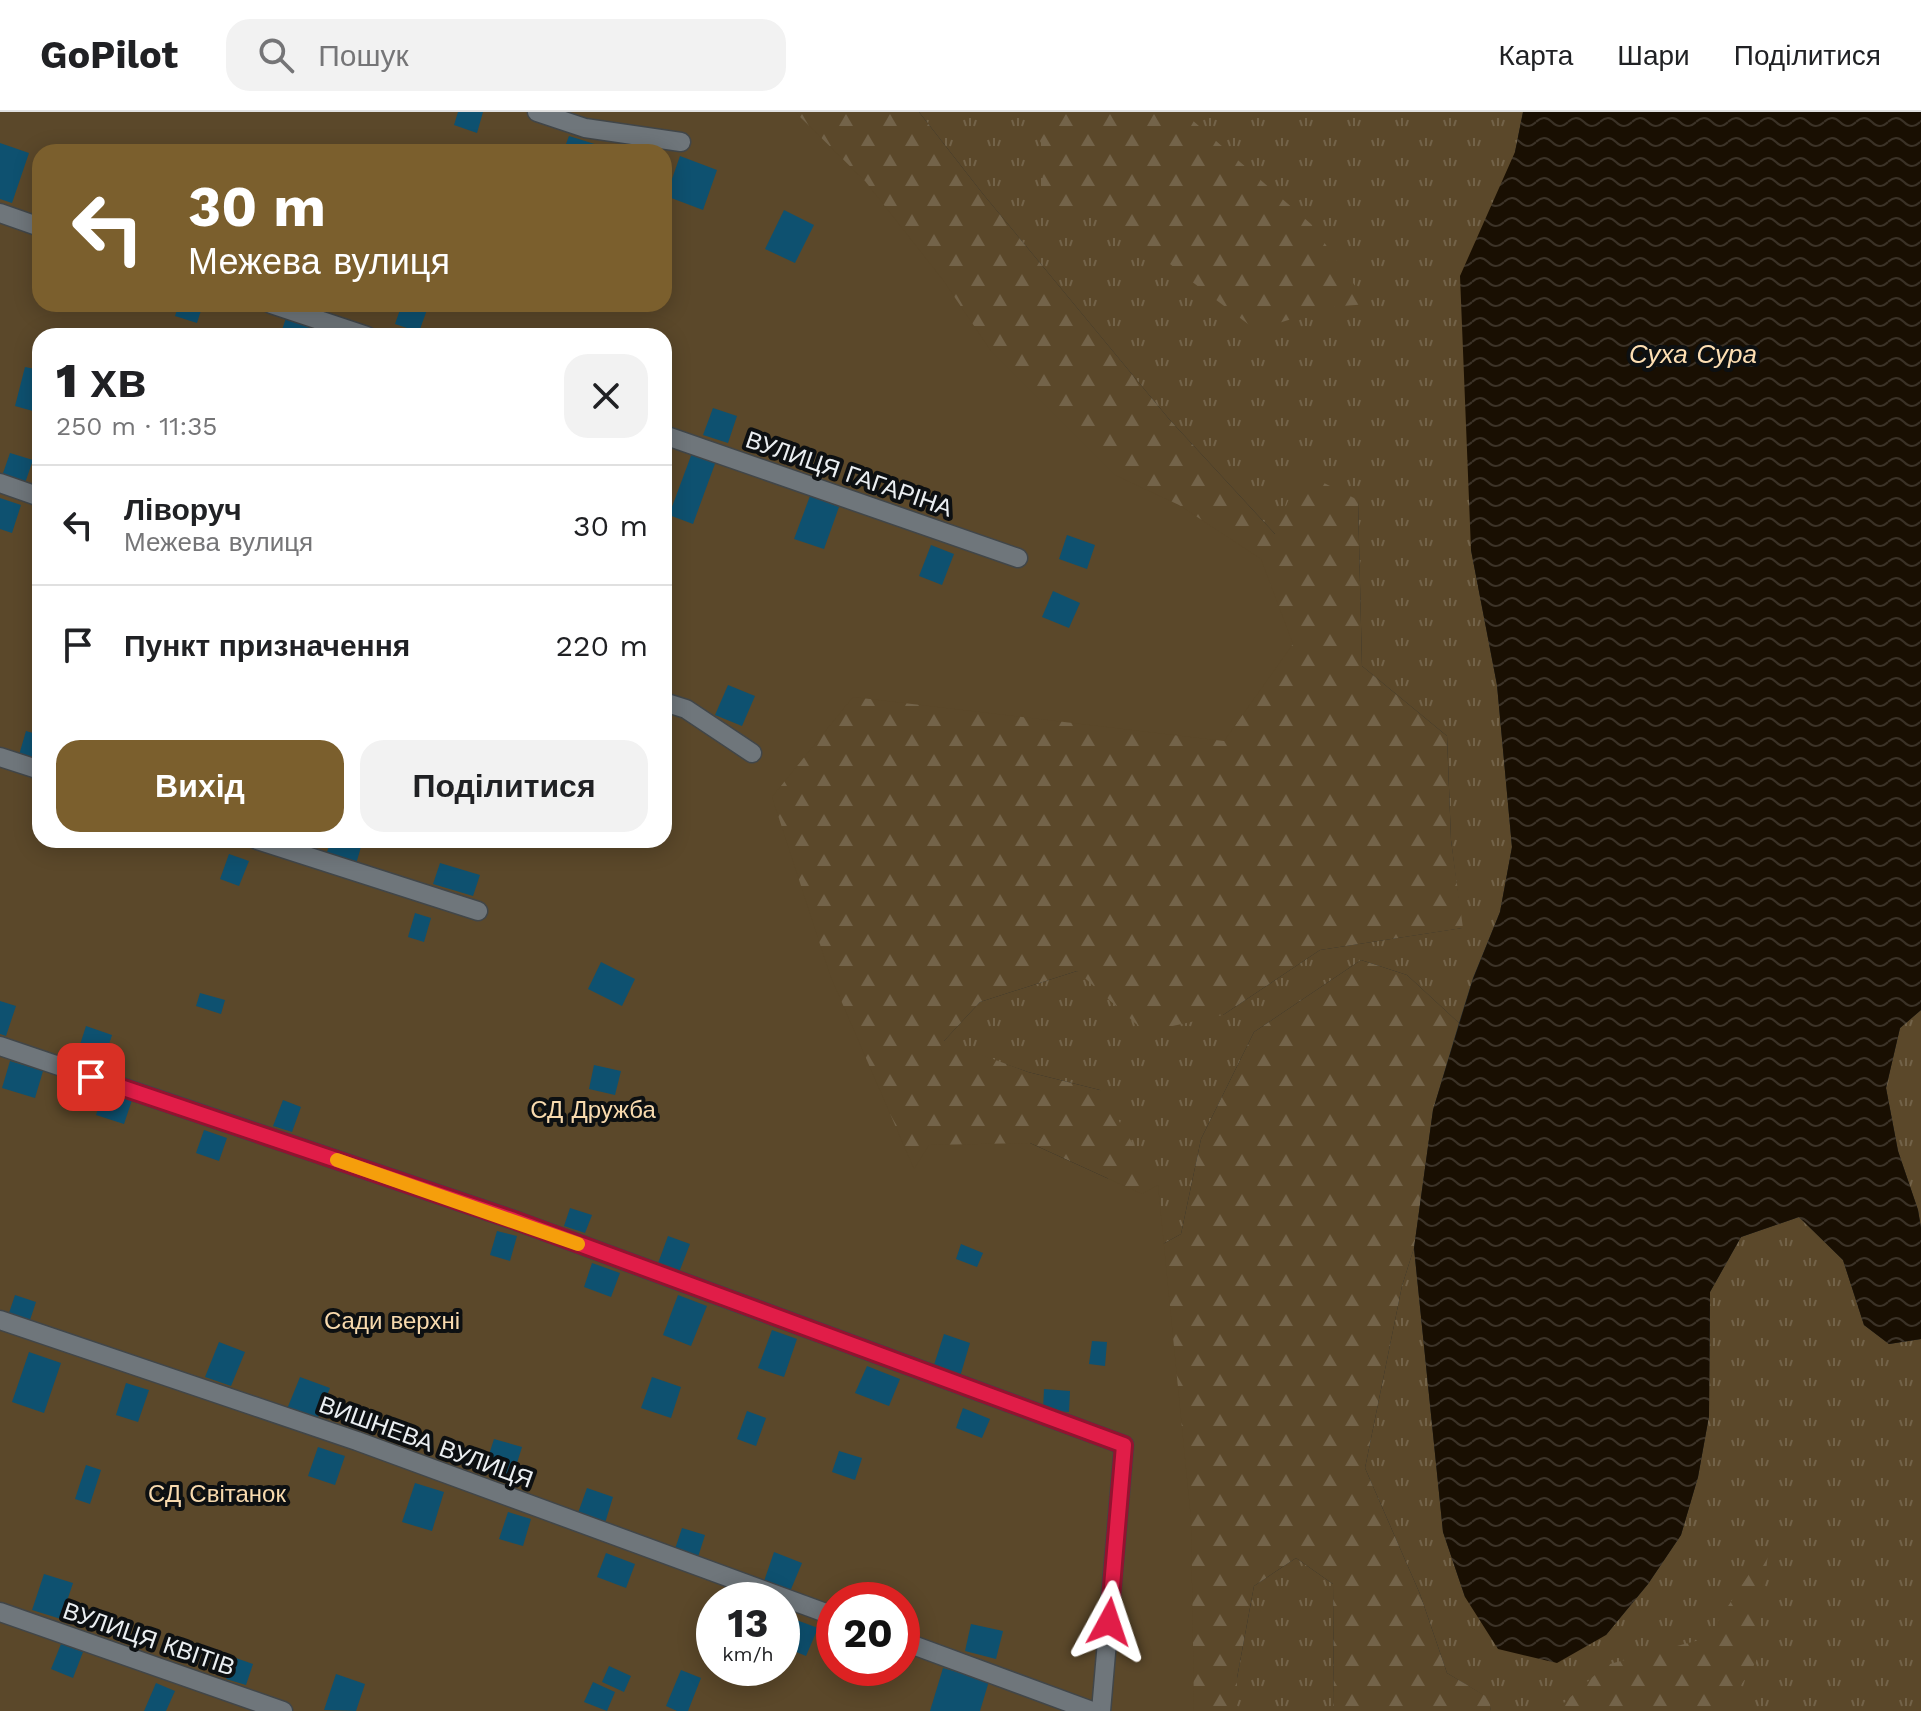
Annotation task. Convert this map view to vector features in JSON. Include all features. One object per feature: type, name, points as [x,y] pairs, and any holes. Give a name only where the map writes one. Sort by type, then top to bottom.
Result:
[{"type":"lane","points":[[537,112],[585,128],[681,142]]},
{"type":"lane","points":[[0,213],[32,224]]},
{"type":"lane","points":[[295,312],[343,328]]},
{"type":"lane","name":"ВУЛИЦЯ ГАГАРІНА","points":[[672,438],[1018,558]]},
{"type":"lane","points":[[0,483],[32,494]]},
{"type":"lane","points":[[672,705],[686,709],[752,753]]},
{"type":"lane","points":[[0,757],[32,767]]},
{"type":"lane","points":[[282,848],[478,911]]},
{"type":"lane","points":[[0,1046],[514,1220],[1124,1445],[1101,1711]]},
{"type":"lane","name":"ВИШНЕВА ВУЛИЦЯ","points":[[0,1320],[357,1441],[816,1609]]},
{"type":"lane","name":"ВУЛИЦЯ КВІТІВ","points":[[0,1612],[283,1711]]},
{"type":"lane","points":[[920,1648],[1092,1711]]},
{"type":"green space","name":"Сади верхні","points":[[0,112],[795,112],[865,181],[943,280],[991,351],[1115,475],[1179,505],[1261,559],[1293,644],[1224,741],[853,697],[772,797],[830,975],[914,1169],[929,1145],[1030,1143],[1142,1194],[1158,1185],[1191,1519],[1194,1711],[0,1711]]},
{"type":"green space","points":[[727,112],[919,112],[1169,419],[1275,534],[1300,471],[1358,500],[1362,666],[1447,736],[1451,840],[1463,928],[1320,950],[1223,1015],[1145,1032],[1077,971],[980,1002],[944,1041],[1028,1072],[1100,1090],[1158,1185],[1142,1194],[1030,1143],[872,1241],[668,848],[672,848],[672,830],[819,644],[1156,587]]},
{"type":"green space","points":[[919,112],[1523,112],[1515,152],[1471,550],[1497,685],[1512,847],[1500,912],[1473,978],[1459,1023],[1407,975],[1361,960],[1254,1032],[1201,1139],[1181,1234],[1116,1270],[1100,1090],[1028,1072],[943,1042],[980,1002],[1077,971],[1223,1015],[1320,950],[1462,928],[1451,840],[1447,736],[1362,666],[1358,500],[1276,535],[1169,419]]},
{"type":"green space","points":[[1023,112],[1183,112],[1311,224],[1368,304],[1330,307],[1256,330],[1107,213],[1041,205],[1044,148]]},
{"type":"green space","points":[[1361,960],[1407,975],[1459,1023],[1433,1110],[1414,1248],[1402,1286],[1365,1468],[1420,1594],[1447,1673],[1489,1698],[1491,1711],[1334,1711],[1333,1584],[1296,1558],[1254,1586],[1237,1678],[1237,1711],[1041,1711],[1116,1270],[1181,1234],[1201,1139],[1254,1032]]},
{"type":"green space","points":[[1921,1010],[1921,1228],[1898,1151],[1886,1088],[1900,1028]]},
{"type":"green space","points":[[1799,1217],[1843,1260],[1864,1325],[1889,1344],[1921,1339],[1921,1711],[1491,1711],[1488,1698],[1447,1673],[1420,1594],[1365,1468],[1402,1286],[1414,1248],[1443,1532],[1465,1597],[1606,1635],[1648,1584],[1681,1535],[1698,1477],[1709,1416],[1710,1292],[1741,1237]]},
{"type":"green space","points":[[1769,1544],[1756,1662],[1724,1711],[1555,1711],[1606,1665],[1707,1638]]},
{"type":"green space","points":[[1296,1558],[1333,1584],[1334,1711],[1237,1711],[1237,1678],[1254,1586]]},
{"type":"water","name":"Суха Сура","points":[[1523,112],[1921,112],[1921,1010],[1900,1028],[1886,1088],[1898,1151],[1921,1228],[1921,1339],[1889,1344],[1864,1325],[1843,1260],[1799,1217],[1741,1237],[1710,1292],[1709,1416],[1698,1477],[1681,1535],[1648,1584],[1606,1635],[1557,1663],[1498,1649],[1465,1597],[1443,1532],[1414,1248],[1433,1110],[1473,979],[1500,912],[1512,847],[1497,685],[1471,550],[1460,276],[1515,152]]},
{"type":"building","points":[[458,112],[483,112],[477,133],[454,125]]},
{"type":"building","points":[[569,136],[595,144],[566,144]]},
{"type":"building","points":[[0,143],[29,153],[12,203],[0,199]]},
{"type":"building","points":[[680,156],[717,170],[703,210],[672,198],[672,179]]},
{"type":"building","points":[[784,210],[814,225],[795,263],[765,249]]},
{"type":"building","points":[[176,312],[200,312],[197,323],[175,316]]},
{"type":"building","points":[[399,312],[426,312],[420,328],[395,324]]},
{"type":"building","points":[[287,315],[313,323],[311,328],[283,328]]},
{"type":"building","points":[[25,367],[32,368],[32,411],[15,406]]},
{"type":"building","points":[[713,408],[737,416],[728,443],[703,435]]},
{"type":"building","points":[[10,453],[32,460],[25,483],[2,476]]},
{"type":"building","points":[[692,453],[716,461],[693,524],[672,516],[672,507]]},
{"type":"building","points":[[810,496],[839,507],[824,549],[794,539]]},
{"type":"building","points":[[0,498],[21,505],[12,533],[0,529]]},
{"type":"building","points":[[1067,535],[1095,545],[1087,569],[1059,559]]},
{"type":"building","points":[[931,545],[954,554],[942,585],[919,576]]},
{"type":"building","points":[[1053,591],[1080,603],[1069,628],[1042,617]]},
{"type":"building","points":[[728,685],[755,696],[742,726],[715,715]]},
{"type":"building","points":[[26,731],[32,733],[32,759],[19,755]]},
{"type":"building","points":[[328,848],[361,848],[356,864],[326,855]]},
{"type":"building","points":[[229,854],[249,861],[239,886],[220,879]]},
{"type":"building","points":[[440,863],[480,875],[473,896],[433,884]]},
{"type":"building","points":[[415,913],[431,918],[424,942],[408,937]]},
{"type":"building","points":[[601,962],[635,979],[622,1006],[588,989]]},
{"type":"building","points":[[200,993],[225,1000],[221,1014],[196,1006]]},
{"type":"building","points":[[0,1001],[16,1006],[6,1036],[0,1034]]},
{"type":"building","points":[[86,1026],[112,1035],[102,1066],[76,1057]]},
{"type":"building","points":[[10,1061],[43,1071],[35,1098],[2,1088]]},
{"type":"building","points":[[594,1065],[621,1071],[615,1095],[589,1089]]},
{"type":"building","points":[[105,1088],[133,1097],[124,1124],[96,1115]]},
{"type":"building","points":[[283,1100],[301,1107],[292,1132],[273,1126]]},
{"type":"building","points":[[204,1130],[227,1138],[219,1161],[196,1153]]},
{"type":"building","points":[[570,1208],[592,1215],[585,1233],[564,1226]]},
{"type":"building","points":[[497,1231],[517,1236],[510,1261],[490,1255]]},
{"type":"building","points":[[668,1236],[690,1244],[678,1275],[657,1266]]},
{"type":"building","points":[[961,1244],[983,1253],[977,1267],[956,1259]]},
{"type":"building","points":[[592,1263],[620,1273],[611,1297],[584,1287]]},
{"type":"building","points":[[15,1295],[36,1302],[29,1323],[8,1316]]},
{"type":"building","points":[[678,1295],[707,1306],[691,1346],[663,1335]]},
{"type":"building","points":[[772,1330],[797,1339],[784,1377],[758,1368]]},
{"type":"building","points":[[944,1334],[970,1343],[959,1380],[932,1371]]},
{"type":"building","points":[[1092,1341],[1107,1342],[1105,1366],[1089,1364]]},
{"type":"building","points":[[219,1342],[245,1352],[231,1386],[205,1377]]},
{"type":"building","points":[[29,1352],[61,1363],[44,1413],[12,1402]]},
{"type":"building","points":[[867,1366],[900,1379],[889,1406],[855,1393]]},
{"type":"building","points":[[300,1377],[330,1388],[317,1420],[287,1409]]},
{"type":"building","points":[[652,1377],[681,1387],[671,1418],[641,1408]]},
{"type":"building","points":[[126,1383],[149,1390],[138,1422],[116,1415]]},
{"type":"building","points":[[1044,1389],[1070,1391],[1069,1412],[1043,1410]]},
{"type":"building","points":[[963,1408],[990,1419],[982,1438],[956,1428]]},
{"type":"building","points":[[747,1411],[766,1418],[756,1446],[737,1439]]},
{"type":"building","points":[[494,1439],[522,1447],[513,1476],[485,1467]]},
{"type":"building","points":[[318,1447],[345,1456],[335,1485],[308,1476]]},
{"type":"building","points":[[839,1451],[862,1458],[855,1480],[832,1472]]},
{"type":"building","points":[[86,1465],[101,1470],[90,1504],[75,1499]]},
{"type":"building","points":[[415,1483],[444,1492],[432,1531],[402,1522]]},
{"type":"building","points":[[587,1488],[613,1497],[605,1523],[578,1513]]},
{"type":"building","points":[[508,1512],[531,1519],[523,1546],[499,1539]]},
{"type":"building","points":[[682,1528],[705,1535],[698,1557],[675,1549]]},
{"type":"building","points":[[774,1552],[802,1563],[794,1582],[764,1582]]},
{"type":"building","points":[[606,1553],[635,1564],[626,1588],[597,1577]]},
{"type":"building","points":[[44,1574],[73,1583],[61,1619],[32,1610]]},
{"type":"building","points":[[800,1621],[816,1627],[806,1656],[800,1654]]},
{"type":"building","points":[[971,1624],[1003,1631],[996,1659],[965,1651]]},
{"type":"building","points":[[61,1644],[83,1652],[73,1678],[51,1669]]},
{"type":"building","points":[[233,1657],[253,1664],[246,1685],[226,1679]]},
{"type":"building","points":[[609,1666],[631,1676],[624,1692],[602,1682]]},
{"type":"building","points":[[943,1668],[989,1681],[980,1711],[930,1711]]},
{"type":"building","points":[[681,1670],[696,1676],[698,1686],[688,1711],[677,1711],[666,1706]]},
{"type":"building","points":[[336,1674],[365,1684],[356,1711],[324,1710]]},
{"type":"building","points":[[593,1682],[615,1692],[607,1711],[584,1702]]},
{"type":"building","points":[[156,1683],[175,1691],[166,1711],[144,1711]]},
{"type":"slow traffic","points":[[337,1160],[578,1244]]},
{"type":"route","points":[[91,1077],[514,1220],[1124,1445],[1109,1622]]},
{"type":"park label","name":"СД Дружба","points":[[593,1110]]},
{"type":"park label","name":"СД Світанок","points":[[217,1494]]}]
